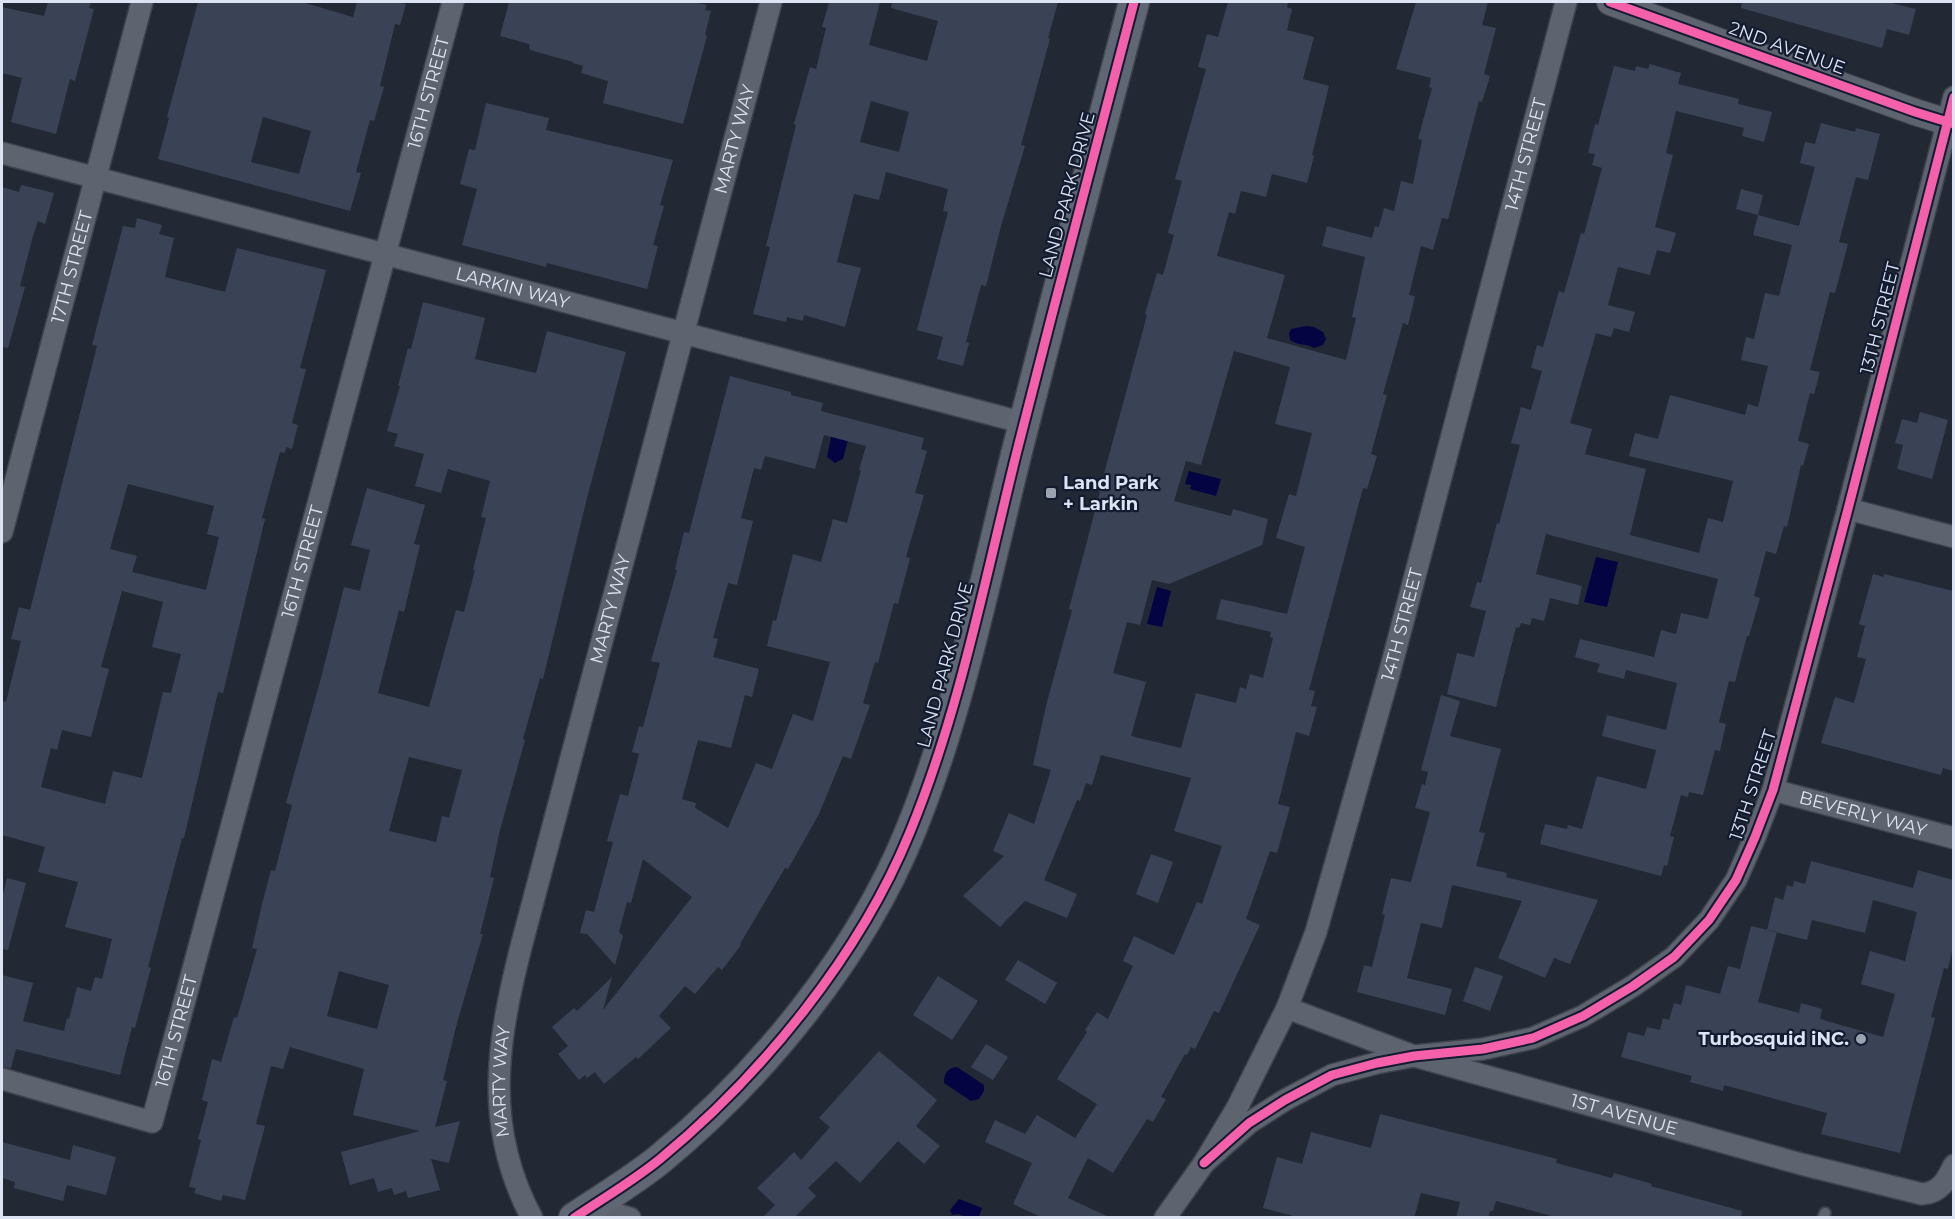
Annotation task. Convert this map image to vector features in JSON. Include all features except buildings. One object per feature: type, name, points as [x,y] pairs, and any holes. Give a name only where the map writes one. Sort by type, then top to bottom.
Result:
[{"type":"main road","name":"LAND PARK DRIVE","points":[[582,1212],[657,1162],[713,1113],[747,1077],[806,1008],[842,957],[886,884],[910,833],[939,753],[957,691],[1134,2]]},
{"type":"street","name":"17TH STREET","points":[[2,532],[142,2]]},
{"type":"street","name":"16TH STREET","points":[[2,1079],[152,1122],[453,2]]},
{"type":"street","name":"MARTY WAY","points":[[532,1218],[523,1201],[508,1160],[501,1124],[499,1094],[502,1030],[521,947],[771,2]]},
{"type":"street","name":"14TH STREET","points":[[1165,1218],[1204,1163],[1237,1108],[1287,1008],[1316,932],[1388,679],[1566,2]]},
{"type":"street","name":"2ND AVENUE","points":[[1610,2],[1950,123]]},
{"type":"street","name":"13TH STREET","points":[[1204,1163],[1249,1123],[1285,1100],[1332,1076],[1377,1063],[1414,1056],[1483,1049],[1533,1038],[1583,1016],[1633,986],[1674,957],[1709,920],[1736,879],[1773,790],[1950,123],[1953,97]]},
{"type":"street","name":"LARKIN WAY","points":[[2,153],[1024,423]]},
{"type":"street","points":[[1848,509],[1953,537]]},
{"type":"street","name":"BEVERLY WAY","points":[[1773,790],[1953,838]]},
{"type":"street","name":"1ST AVENUE","points":[[1287,1008],[1414,1056],[1801,1164],[1922,1194],[1929,1194],[1941,1186],[1948,1179],[1953,1165]]},
{"type":"street","points":[[582,1212],[630,1218]]},
{"type":"shaded area","points":[[1306,326],[1323,332],[1326,339],[1323,345],[1314,348],[1290,340],[1291,329]]},
{"type":"shaded area","points":[[834,423],[851,428],[843,459],[835,463],[827,457]]},
{"type":"shaded area","points":[[1189,471],[1221,479],[1216,496],[1190,489],[1191,485],[1185,484]]},
{"type":"shaded area","points":[[1596,557],[1618,562],[1607,607],[1584,602]]},
{"type":"shaded area","points":[[1157,587],[1171,591],[1162,627],[1147,624]]},
{"type":"shaded area","points":[[957,1067],[984,1085],[984,1091],[979,1099],[971,1101],[944,1083],[947,1072]]},
{"type":"shaded area","points":[[959,1199],[982,1208],[979,1217],[952,1215],[950,1210]]},
{"type":"cycle path","points":[[574,1218],[660,1159],[735,1090],[771,1051],[836,967],[889,878],[928,786],[957,692],[1031,395],[1134,2]]},
{"type":"cycle path","points":[[1610,2],[1954,124]]},
{"type":"cycle path","points":[[1204,1163],[1249,1123],[1285,1100],[1332,1075],[1414,1056],[1483,1049],[1533,1038],[1583,1016],[1633,986],[1674,957],[1709,920],[1736,880],[1773,790],[1954,97]]},
{"type":"place","name":"Land Park + Larkin","points":[[1051,493]]},
{"type":"place","name":"Turbosquid iNC.","points":[[1861,1039]]}]
